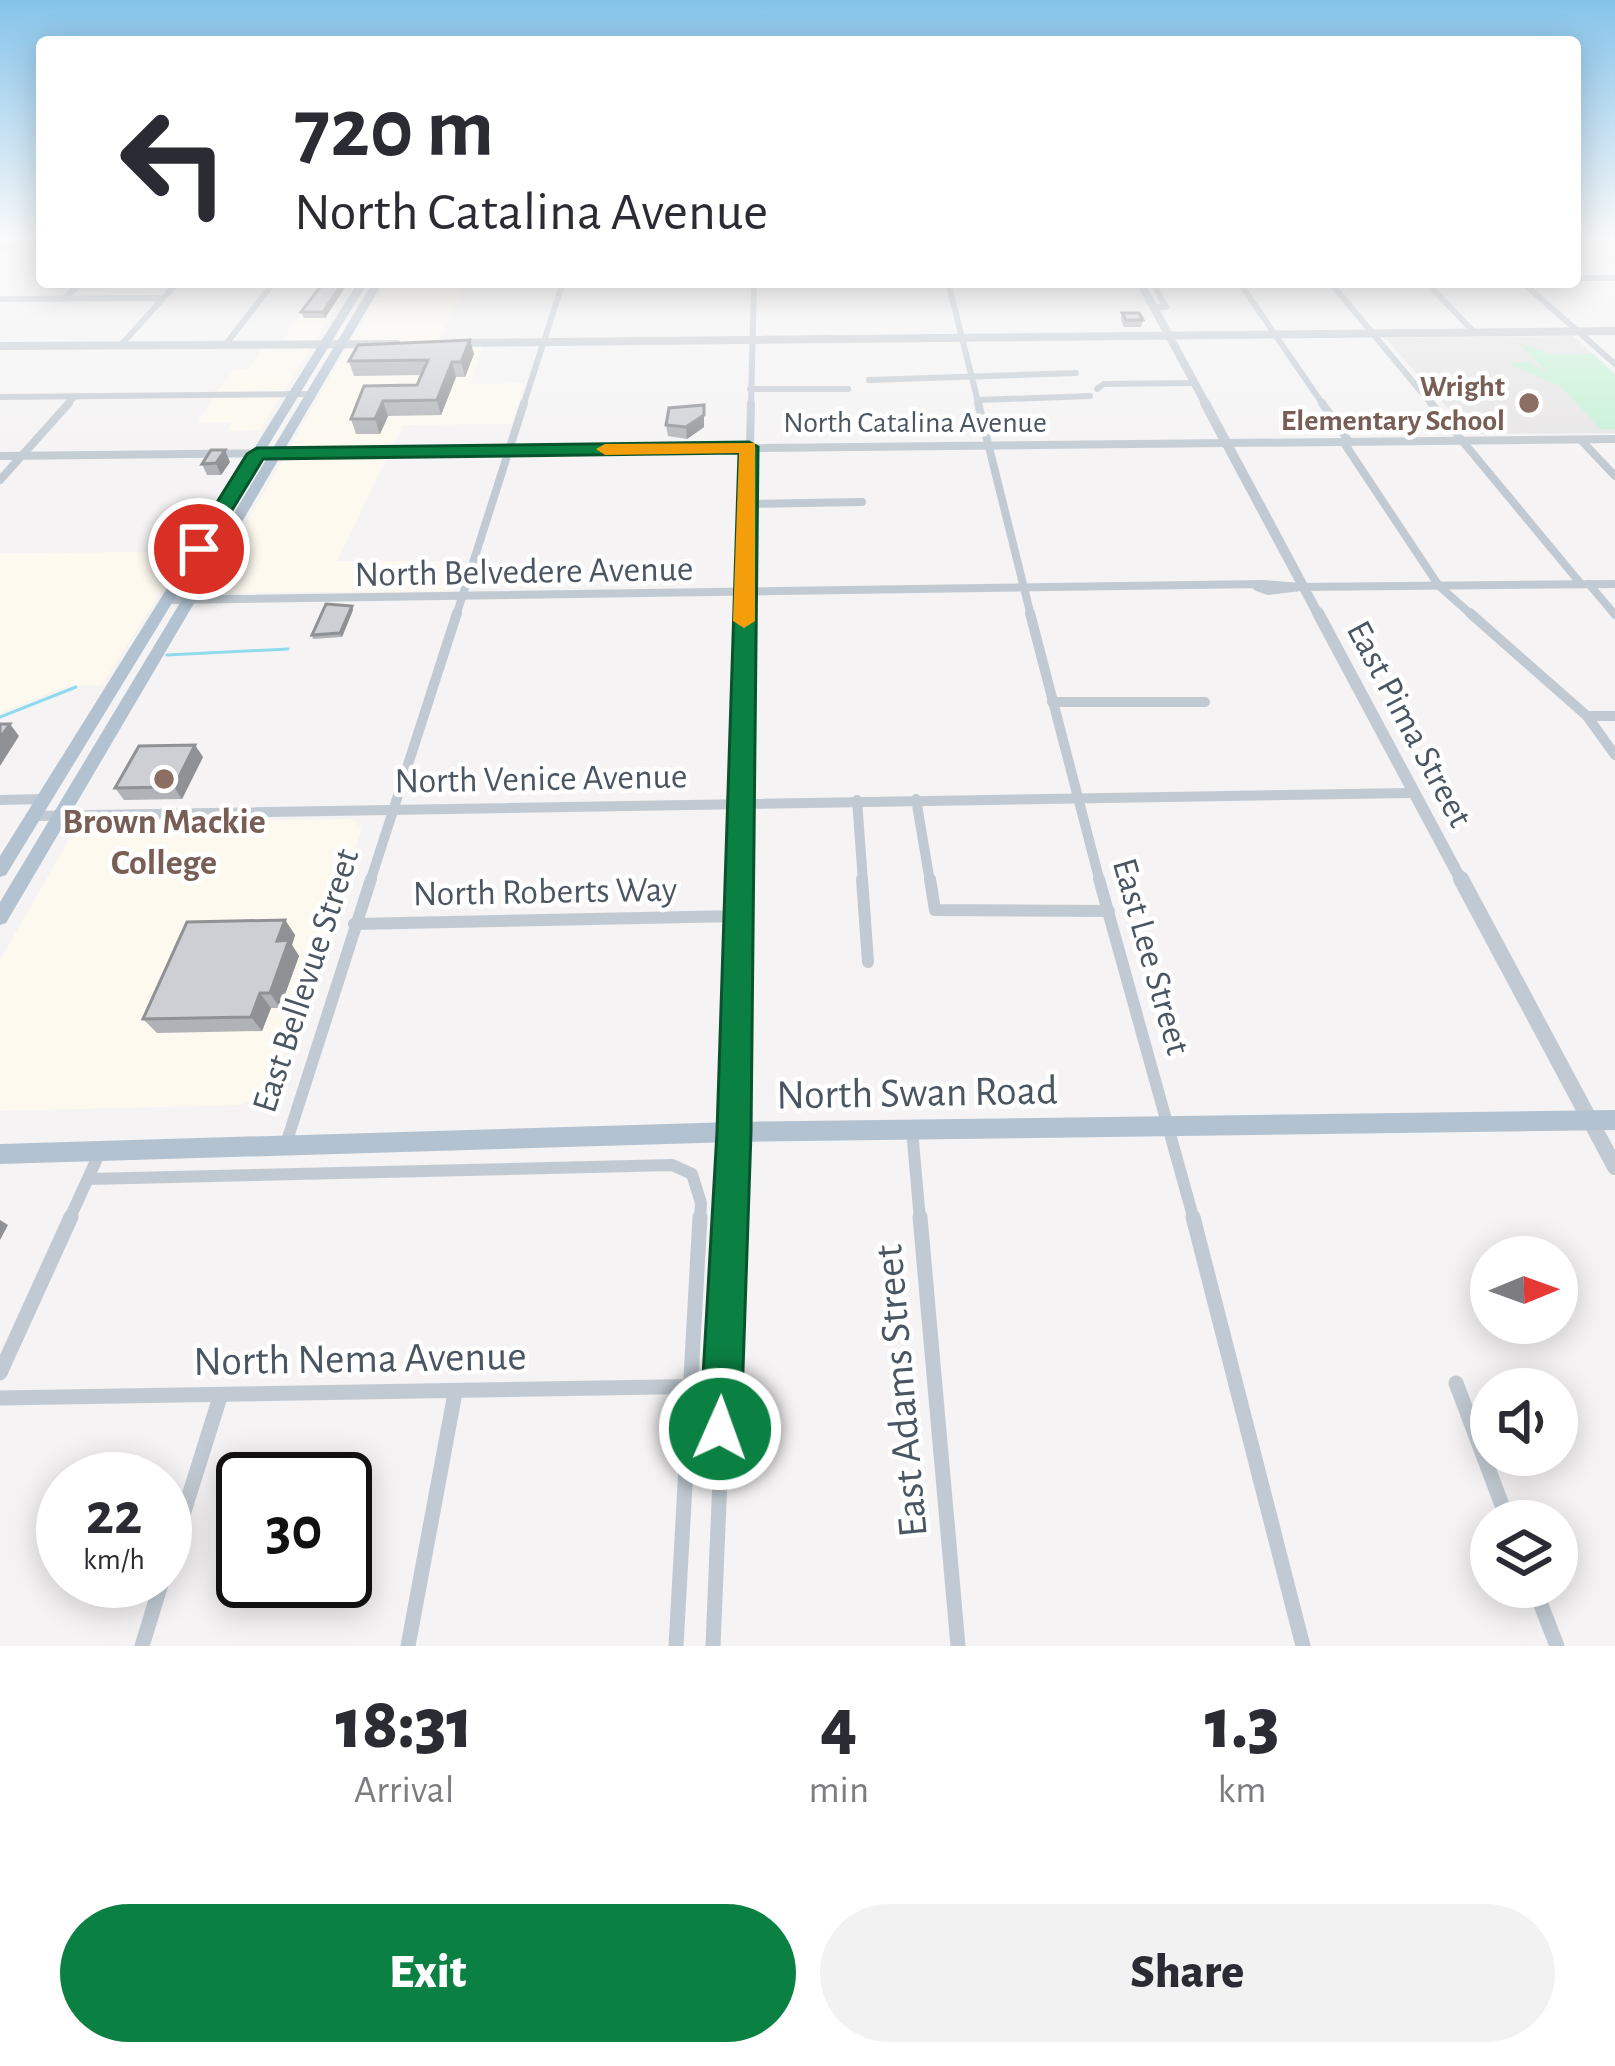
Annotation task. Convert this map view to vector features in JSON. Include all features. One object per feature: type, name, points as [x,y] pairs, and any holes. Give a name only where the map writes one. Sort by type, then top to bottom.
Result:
[{"type":"main road","points":[[0,918],[310,394],[346,316]]},
{"type":"main road","points":[[0,870],[292,394],[352,316]]},
{"type":"main road","name":"North Swan Road","points":[[1,1152],[285,1149],[734,1132],[1615,1120]]},
{"type":"street","points":[[121,345],[148,316]]},
{"type":"street","points":[[226,344],[248,316]]},
{"type":"street","name":"East Bellevue Street","points":[[285,1149],[552,316]]},
{"type":"street","points":[[713,1646],[734,1132],[753,316]]},
{"type":"street","name":"East Lee Street","points":[[957,316],[1076,798],[1170,1126],[1303,1646]]},
{"type":"street","name":"East Pima Street","points":[[1158,316],[1410,793],[1615,1167]]},
{"type":"street","points":[[1263,316],[1439,586],[1587,716],[1615,755]]},
{"type":"street","points":[[1358,316],[1615,615]]},
{"type":"street","points":[[1458,316],[1474,332]]},
{"type":"street","points":[[1560,316],[1615,364]]},
{"type":"street","points":[[447,343],[1615,331]]},
{"type":"street","points":[[0,346],[412,343]]},
{"type":"street","points":[[869,380],[1076,373]]},
{"type":"street","points":[[978,400],[1093,393],[1104,384],[1193,383]]},
{"type":"street","points":[[750,389],[848,388]]},
{"type":"street","points":[[0,398],[310,394]]},
{"type":"street","points":[[0,481],[74,397]]},
{"type":"street","points":[[1581,440],[1615,476]]},
{"type":"street","name":"North Catalina Avenue","points":[[0,456],[1615,440]]},
{"type":"street","points":[[747,504],[862,502]]},
{"type":"street","points":[[1301,587],[1615,584]]},
{"type":"street","name":"North Belvedere Avenue","points":[[166,600],[1257,586],[1268,591],[1301,587]]},
{"type":"street","points":[[1052,702],[1205,702]]},
{"type":"street","points":[[1587,716],[1615,716]]},
{"type":"street","name":"North Venice Avenue","points":[[34,816],[1410,793]]},
{"type":"street","points":[[0,800],[44,799]]},
{"type":"street","points":[[916,799],[935,910],[1108,911]]},
{"type":"street","points":[[857,800],[868,962]]},
{"type":"street","name":"North Roberts Way","points":[[354,924],[738,916]]},
{"type":"street","name":"East Adams Street","points":[[912,1130],[958,1646]]},
{"type":"street","points":[[0,1373],[100,1152]]},
{"type":"street","points":[[89,1179],[672,1165],[697,1178],[700,1211],[676,1646]]},
{"type":"street","points":[[1456,1383],[1470,1410]]},
{"type":"street","name":"North Nema Avenue","points":[[0,1399],[722,1385]]},
{"type":"street","points":[[408,1646],[455,1393]]},
{"type":"street","points":[[192,1486],[220,1396]]},
{"type":"street","points":[[142,1646],[154,1608]]},
{"type":"street","points":[[1542,1608],[1557,1646]]},
{"type":"shaded area","points":[[300,316],[331,316],[260,430],[228,431],[231,422],[197,423],[234,369],[249,369],[263,347],[278,347]]},
{"type":"shaded area","points":[[366,316],[451,316],[437,345],[483,346],[470,384],[525,383],[512,424],[403,425],[337,561],[462,561],[452,591],[206,593]]},
{"type":"shaded area","name":"Wright Elementary School","points":[[1573,336],[1615,374],[1615,433],[1471,434],[1385,338]]},
{"type":"shaded area","points":[[186,552],[102,685],[67,686],[0,713],[0,553]]},
{"type":"shaded area","points":[[351,819],[362,828],[270,1095],[240,1105],[0,1111],[0,960],[75,829],[96,823]]},
{"type":"green space","points":[[1517,342],[1550,354],[1593,354],[1615,374],[1615,429],[1601,429],[1560,386],[1512,366],[1510,362],[1530,362],[1548,372]]},
{"type":"building","points":[[470,340],[461,362],[452,362],[437,400],[383,401],[375,419],[351,419],[364,386],[417,385],[428,360],[349,361],[358,345]]},
{"type":"building","points":[[704,405],[704,415],[686,427],[666,425],[669,408]]},
{"type":"building","points":[[211,450],[225,450],[216,463],[202,464]]},
{"type":"building","points":[[326,604],[352,606],[340,633],[312,635]]},
{"type":"building","points":[[195,745],[174,787],[115,788],[139,746]]},
{"type":"building","points":[[285,920],[277,941],[289,940],[270,993],[260,993],[251,1017],[143,1019],[187,922]]},
{"type":"waterway","points":[[167,655],[288,649]]},
{"type":"waterway","points":[[0,717],[76,687]]},
{"type":"slow traffic","points":[[605,449],[749,447],[744,621]]},
{"type":"place","name":"Wright Elementary School","points":[[1529,403]]},
{"type":"place","name":"Brown Mackie College","points":[[164,779]]},
{"type":"route","points":[[199,549],[257,454],[749,447],[734,1132],[720,1429]]}]
